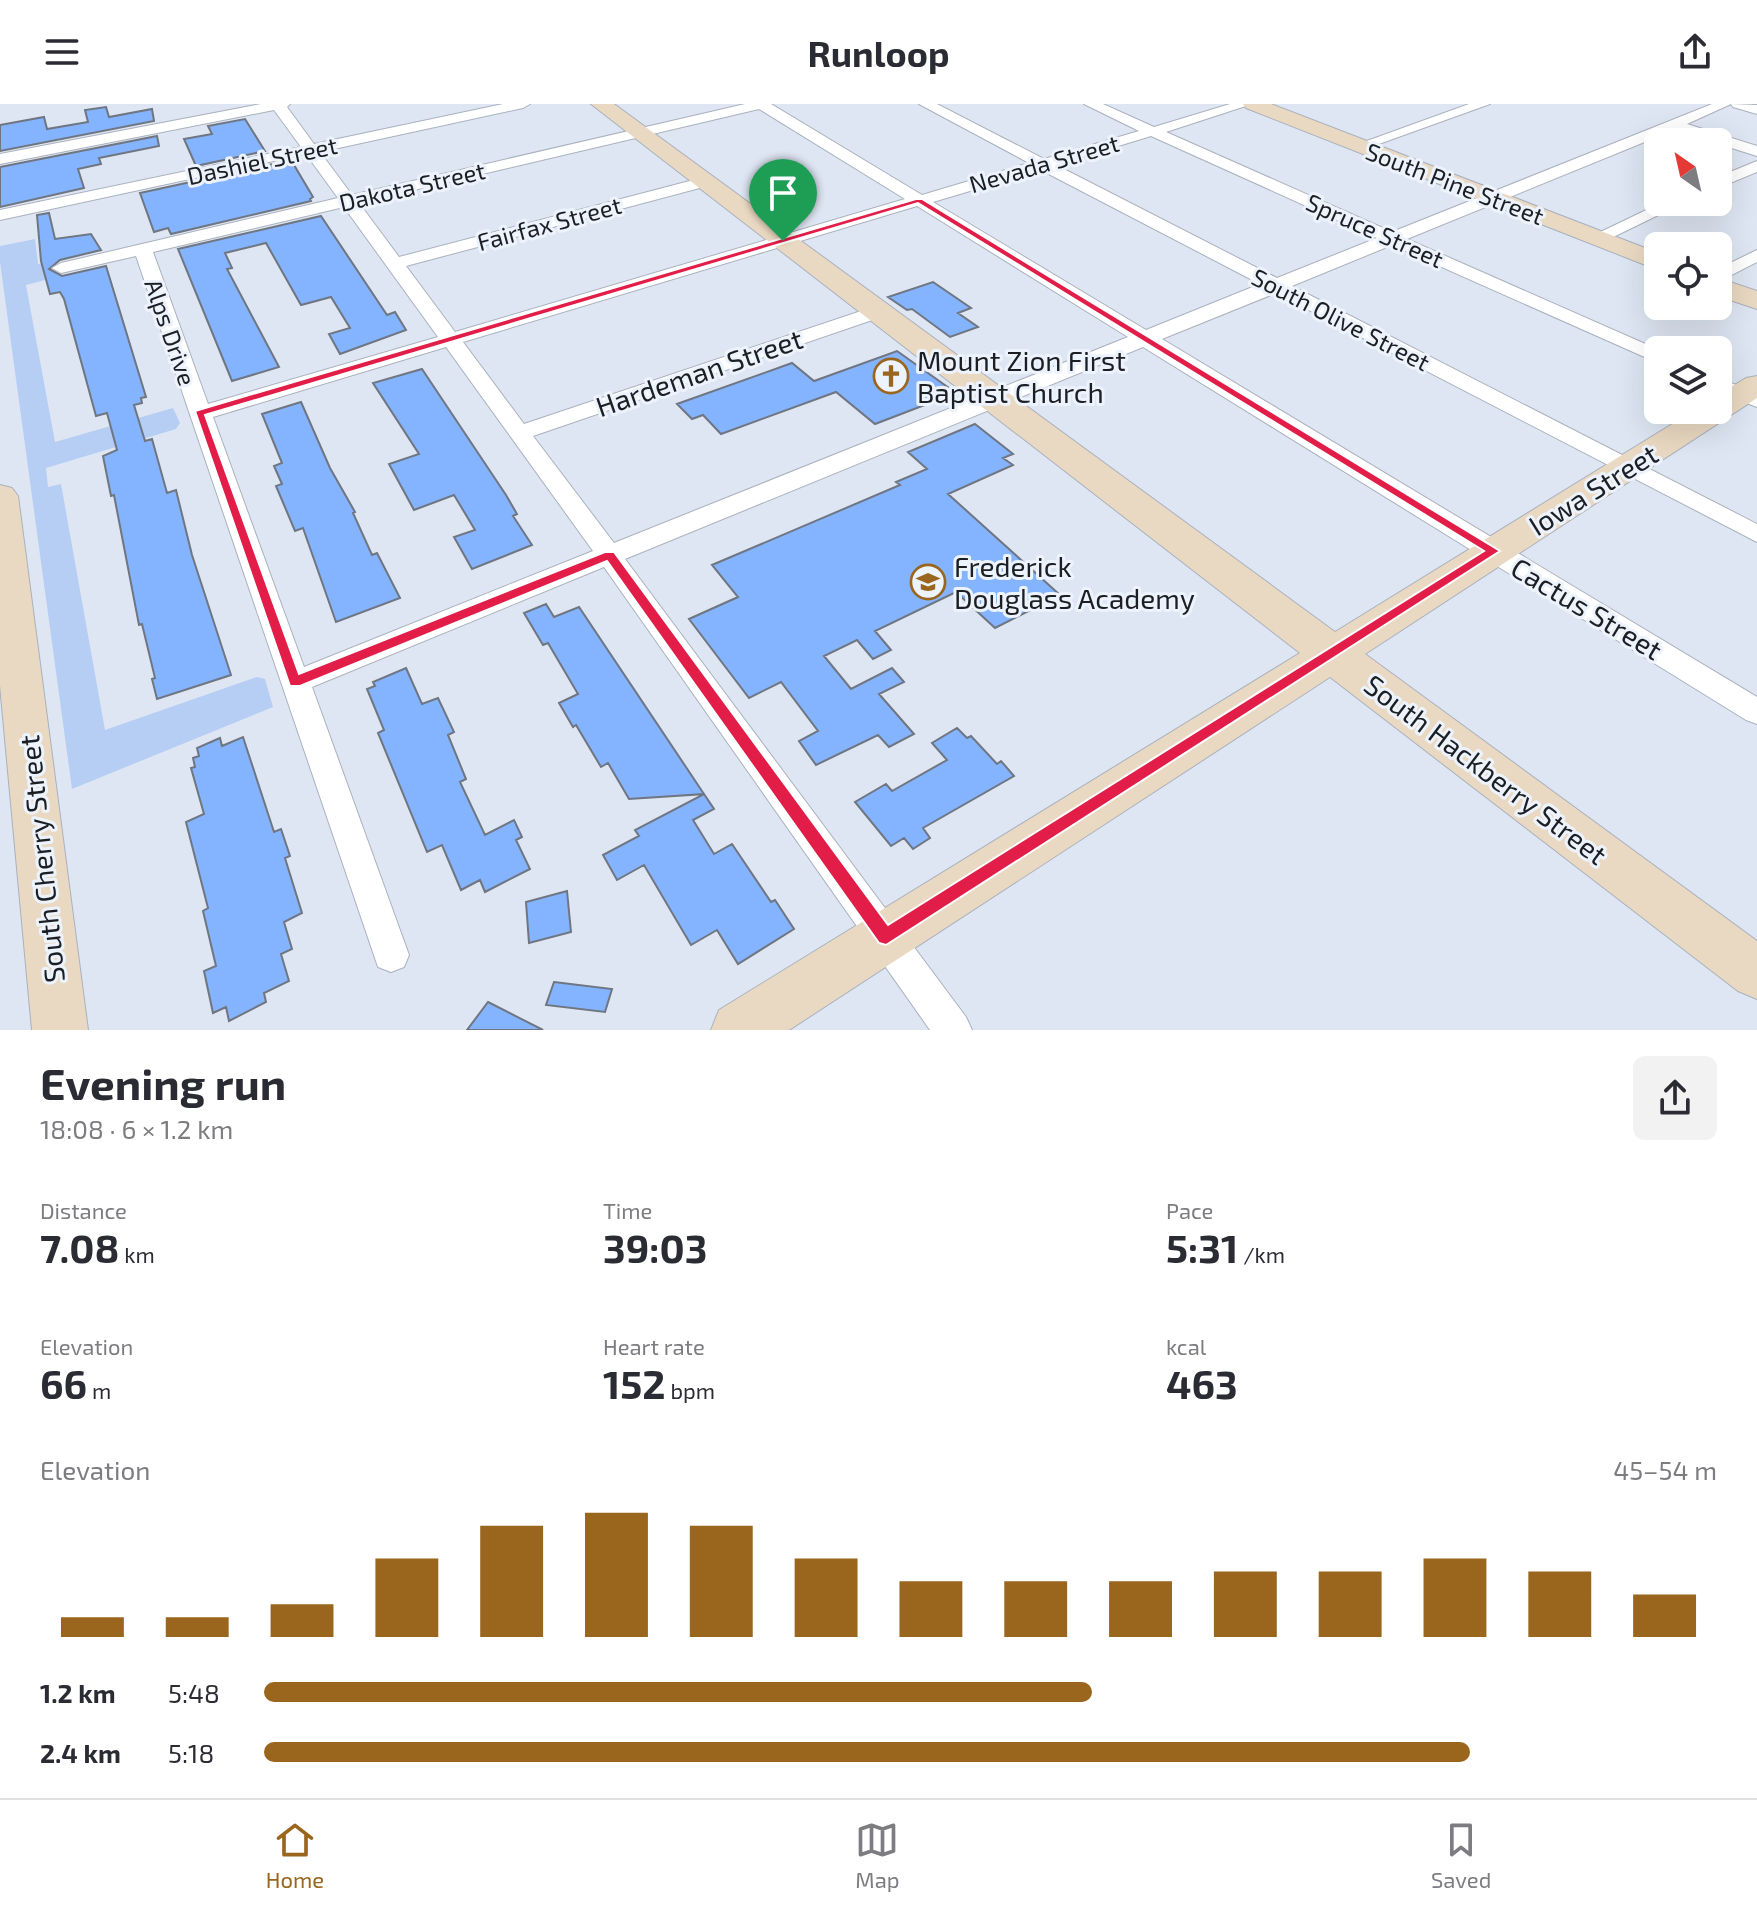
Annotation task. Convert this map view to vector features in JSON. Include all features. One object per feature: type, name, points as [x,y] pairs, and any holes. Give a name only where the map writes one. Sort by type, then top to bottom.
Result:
[{"type":"main road","name":"South Hackberry Street","points":[[601,104],[1757,973]]},
{"type":"main road","name":"South Pine Street","points":[[1253,104],[1644,256]]},
{"type":"main road","points":[[1732,291],[1757,301]]},
{"type":"main road","name":"Iowa Street","points":[[739,1030],[1735,397]]},
{"type":"main road","name":"South Cherry Street","points":[[0,496],[60,1030]]},
{"type":"street","points":[[0,159],[279,104],[953,1030]]},
{"type":"street","name":"Dashiel Street","points":[[0,215],[523,104]]},
{"type":"street","name":"Dakota Street","points":[[61,268],[762,104]]},
{"type":"street","name":"Cactus Street","points":[[762,104],[1757,712]]},
{"type":"street","name":"South Olive Street","points":[[926,104],[1757,534]]},
{"type":"street","name":"Spruce Street","points":[[1091,104],[1644,351]]},
{"type":"street","name":"Nevada Street","points":[[199,414],[1245,104]]},
{"type":"street","points":[[1360,146],[1483,104]]},
{"type":"street","points":[[295,682],[1724,104]]},
{"type":"street","points":[[1738,104],[1757,110]]},
{"type":"street","points":[[1674,125],[1757,151]]},
{"type":"street","points":[[1732,177],[1757,166]]},
{"type":"street","name":"Fairfax Street","points":[[394,264],[705,182]]},
{"type":"street","points":[[1597,238],[1646,216]]},
{"type":"street","name":"Alps Drive","points":[[143,249],[391,955]]},
{"type":"street","points":[[1732,268],[1757,255]]},
{"type":"street","name":"Hardeman Street","points":[[520,433],[877,312]]},
{"type":"shaded area","points":[[35,239],[38,264],[45,263],[49,279],[26,285],[55,442],[173,408],[180,423],[176,429],[46,468],[48,487],[61,484],[105,730],[257,677],[265,679],[273,707],[72,789],[0,262],[0,246]]},
{"type":"building","points":[[106,107],[109,117],[152,109],[154,121],[0,151],[0,125],[44,117],[47,129],[88,122],[85,110]]},
{"type":"building","points":[[245,119],[265,151],[196,166],[184,139],[212,134],[208,126]]},
{"type":"building","points":[[157,136],[159,146],[99,158],[101,164],[78,169],[84,188],[0,207],[0,167]]},
{"type":"building","points":[[287,161],[290,166],[294,165],[313,197],[311,201],[171,234],[168,228],[154,232],[140,193]]},
{"type":"building","points":[[49,213],[55,239],[91,234],[101,250],[60,260],[49,269],[62,276],[106,266],[146,397],[141,398],[142,403],[134,405],[145,441],[152,439],[167,493],[176,490],[192,555],[231,675],[157,699],[152,679],[155,678],[142,624],[139,625],[114,495],[111,496],[103,456],[117,450],[107,413],[96,416],[64,299],[60,292],[50,294],[41,261],[37,215]]},
{"type":"building","points":[[321,216],[387,315],[395,312],[406,330],[340,354],[329,334],[350,328],[331,297],[301,305],[266,243],[225,253],[232,268],[227,269],[279,367],[232,381],[178,249]]},
{"type":"building","points":[[933,282],[971,308],[958,313],[978,327],[950,337],[912,309],[907,310],[888,297]]},
{"type":"building","points":[[897,351],[956,393],[875,424],[836,392],[721,434],[703,415],[692,419],[677,404],[792,363],[814,381]]},
{"type":"building","points":[[422,369],[506,495],[517,514],[513,516],[532,545],[472,569],[454,537],[475,530],[454,495],[414,510],[389,464],[419,454],[373,383]]},
{"type":"building","points":[[301,402],[330,468],[355,512],[372,555],[377,553],[400,598],[336,622],[303,528],[295,531],[276,486],[282,484],[274,466],[282,463],[262,414]]},
{"type":"building","points":[[975,424],[1013,454],[1003,458],[1013,465],[948,494],[1060,595],[995,628],[956,592],[875,631],[891,650],[873,659],[857,640],[824,656],[851,689],[892,668],[904,682],[879,694],[914,734],[889,747],[878,735],[816,765],[799,741],[818,731],[781,682],[749,698],[689,619],[738,597],[712,565],[900,485],[896,482],[927,469],[908,452]]},
{"type":"building","points":[[546,604],[554,617],[579,607],[704,794],[629,799],[608,763],[601,767],[559,703],[578,694],[548,643],[543,645],[524,613]]},
{"type":"building","points":[[406,668],[422,704],[438,698],[454,732],[448,735],[466,779],[460,782],[485,835],[514,820],[522,837],[516,840],[530,869],[485,892],[480,880],[461,890],[442,845],[427,852],[378,733],[384,730],[367,689],[375,686],[373,682]]},
{"type":"building","points":[[957,728],[967,738],[971,736],[997,764],[1001,761],[1014,776],[923,828],[930,838],[913,849],[904,838],[891,846],[855,802],[886,784],[892,791],[947,760],[932,743]]},
{"type":"building","points":[[243,737],[274,832],[281,829],[290,856],[285,858],[302,913],[284,922],[292,949],[281,954],[289,981],[264,993],[266,1002],[229,1021],[226,1007],[213,1013],[204,971],[216,966],[203,911],[208,908],[186,822],[204,814],[191,768],[195,767],[193,758],[199,756],[197,748],[220,738],[222,746]]},
{"type":"building","points":[[704,794],[714,809],[693,820],[714,854],[732,844],[771,902],[775,900],[794,929],[738,964],[717,930],[691,945],[644,865],[617,880],[603,855],[639,836],[635,830]]},
{"type":"building","points":[[567,891],[571,932],[529,943],[526,902]]},
{"type":"building","points":[[554,982],[612,989],[605,1012],[546,1005]]},
{"type":"building","points":[[488,1002],[543,1030],[467,1030]]},
{"type":"place","name":"Mount Zion First Baptist Church","points":[[891,376]]},
{"type":"place","name":"Frederick Douglass Academy","points":[[928,582]]},
{"type":"route","points":[[919,200],[1494,551],[886,937],[609,555],[295,682],[199,414],[783,241],[919,200]]}]
